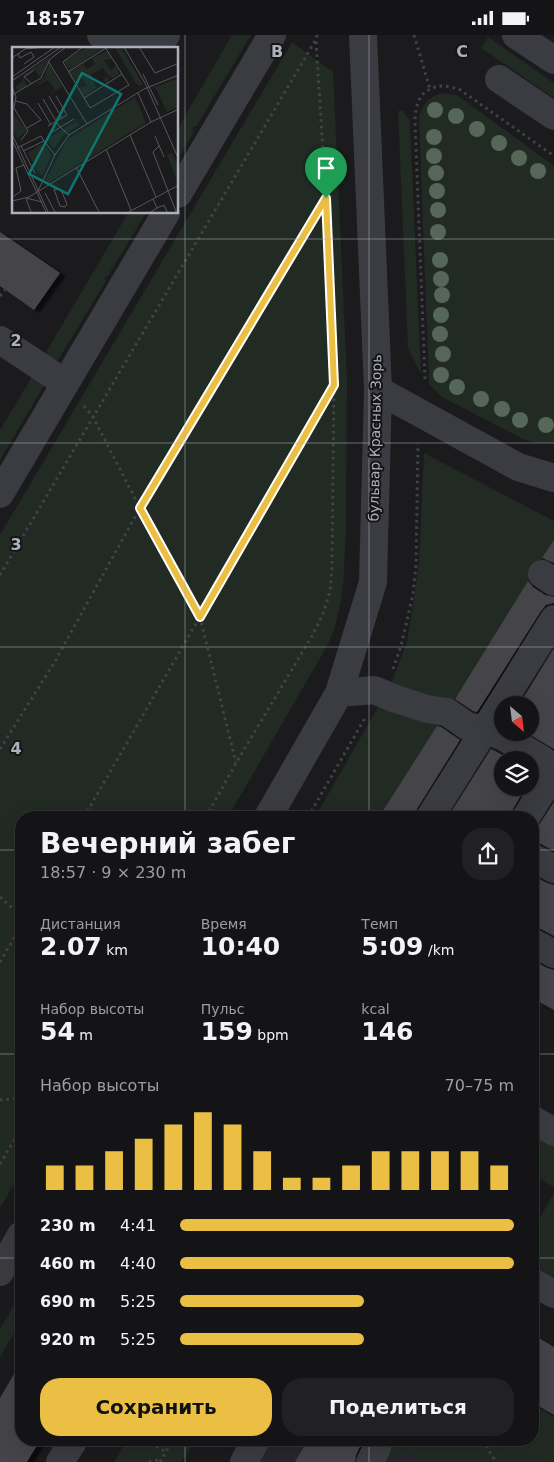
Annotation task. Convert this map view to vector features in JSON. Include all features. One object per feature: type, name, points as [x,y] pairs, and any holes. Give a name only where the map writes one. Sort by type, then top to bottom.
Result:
[{"type":"street","points":[[101,35],[124,46],[143,47],[166,35]]},
{"type":"street","points":[[179,192],[272,35]]},
{"type":"street","name":"бульвар Красных Зорь","points":[[271,811],[339,693],[373,582],[378,390],[363,35]]},
{"type":"street","points":[[516,35],[554,60]]},
{"type":"street","points":[[499,79],[554,116]]},
{"type":"street","points":[[0,494],[165,214]]},
{"type":"street","points":[[0,340],[65,383]]},
{"type":"street","points":[[378,390],[518,467],[554,478]]},
{"type":"street","points":[[434,811],[554,619]]},
{"type":"street","points":[[339,693],[374,690],[428,709],[447,712],[468,726],[502,736],[543,760],[554,773],[530,811]]},
{"type":"street","points":[[539,861],[554,869]]},
{"type":"street","points":[[539,945],[554,954]]},
{"type":"street","points":[[539,1123],[554,1131]]},
{"type":"street","points":[[0,1272],[15,1246]]},
{"type":"street","points":[[539,1286],[554,1294]]},
{"type":"street","points":[[60,1462],[70,1446]]},
{"type":"street","points":[[244,1462],[253,1446]]},
{"type":"street","points":[[370,1462],[377,1446]]},
{"type":"path","points":[[209,811],[312,636],[323,614],[330,591],[332,567],[334,385],[326,198],[316,35]]},
{"type":"path","points":[[414,35],[430,89]]},
{"type":"path","points":[[0,575],[316,41]]},
{"type":"path","points":[[425,379],[415,109],[420,97],[430,89],[443,86],[459,89],[554,156]]},
{"type":"path","points":[[0,749],[54,663],[140,508],[326,198]]},
{"type":"path","points":[[0,296],[5,289]]},
{"type":"path","points":[[65,383],[93,417],[200,617],[236,763]]},
{"type":"path","points":[[87,811],[334,385]]},
{"type":"path","points":[[0,897],[15,911]]},
{"type":"path","points":[[0,962],[15,936]]},
{"type":"path","points":[[0,1100],[15,1099]]},
{"type":"path","points":[[0,1164],[15,1139]]},
{"type":"path","points":[[156,1446],[166,1452]]},
{"type":"path","points":[[149,1462],[160,1461],[169,1446]]},
{"type":"path","points":[[487,1446],[494,1459],[492,1462]]},
{"type":"shaded area","points":[[232,35],[251,35],[196,127],[194,126],[192,129],[194,131],[179,157],[179,126]]},
{"type":"shaded area","points":[[488,37],[554,83],[554,98],[481,48]]},
{"type":"shaded area","points":[[292,42],[333,71],[347,379],[346,535],[343,587],[335,628],[326,648],[231,811],[15,811],[15,1182],[0,1208],[0,535]]},
{"type":"shaded area","points":[[441,93],[457,95],[554,166],[554,443],[536,443],[525,440],[442,397],[429,384],[419,118],[426,102]]},
{"type":"shaded area","points":[[398,111],[403,111],[410,121],[421,374],[408,348]]},
{"type":"shaded area","points":[[127,214],[145,214],[108,276],[104,279],[106,281],[58,360],[51,362],[42,359]]},
{"type":"shaded area","points":[[33,375],[45,384],[0,460],[0,430]]},
{"type":"shaded area","points":[[424,453],[554,521],[554,543],[543,557],[383,811],[318,811],[390,686],[407,642],[419,564]]},
{"type":"shaded area","points":[[539,1136],[554,1145],[554,1187],[539,1178]]},
{"type":"shaded area","points":[[554,1193],[554,1276],[551,1277],[539,1273],[539,1219]]},
{"type":"shaded area","points":[[15,1303],[15,1331],[0,1357],[0,1329]]},
{"type":"shaded area","points":[[539,1408],[554,1417],[554,1462],[443,1462],[440,1459],[427,1460],[400,1452],[385,1462],[384,1446],[539,1446]]},
{"type":"shaded area","points":[[123,1446],[191,1446],[182,1462],[114,1462]]},
{"type":"shaded area","points":[[263,1446],[475,1446],[476,1462],[254,1462]]},
{"type":"building","points":[[0,232],[60,273],[34,310],[0,286]]},
{"type":"building","points":[[554,540],[554,563],[542,558]]},
{"type":"building","points":[[528,581],[545,595],[554,597],[554,603],[546,605],[541,611],[477,712],[473,711],[455,699]]},
{"type":"building","points":[[554,648],[554,749],[539,740],[539,696],[525,696]]},
{"type":"building","points":[[437,726],[460,740],[416,811],[383,811]]},
{"type":"building","points":[[491,749],[495,751],[494,796],[521,796],[512,811],[452,811]]},
{"type":"building","points":[[554,802],[554,851],[539,843],[539,825]]},
{"type":"building","points":[[539,879],[554,885],[554,936],[539,928]]},
{"type":"building","points":[[539,964],[554,970],[554,1010],[539,1002]]},
{"type":"building","points":[[539,1338],[554,1347],[554,1415],[539,1406]]},
{"type":"building","points":[[15,1372],[15,1446],[36,1446],[27,1462],[0,1462],[0,1398]]},
{"type":"building","points":[[304,1446],[360,1446],[355,1462],[295,1462]]},
{"type":"route","points":[[326,198],[334,385],[200,617],[140,508],[326,198]]}]
